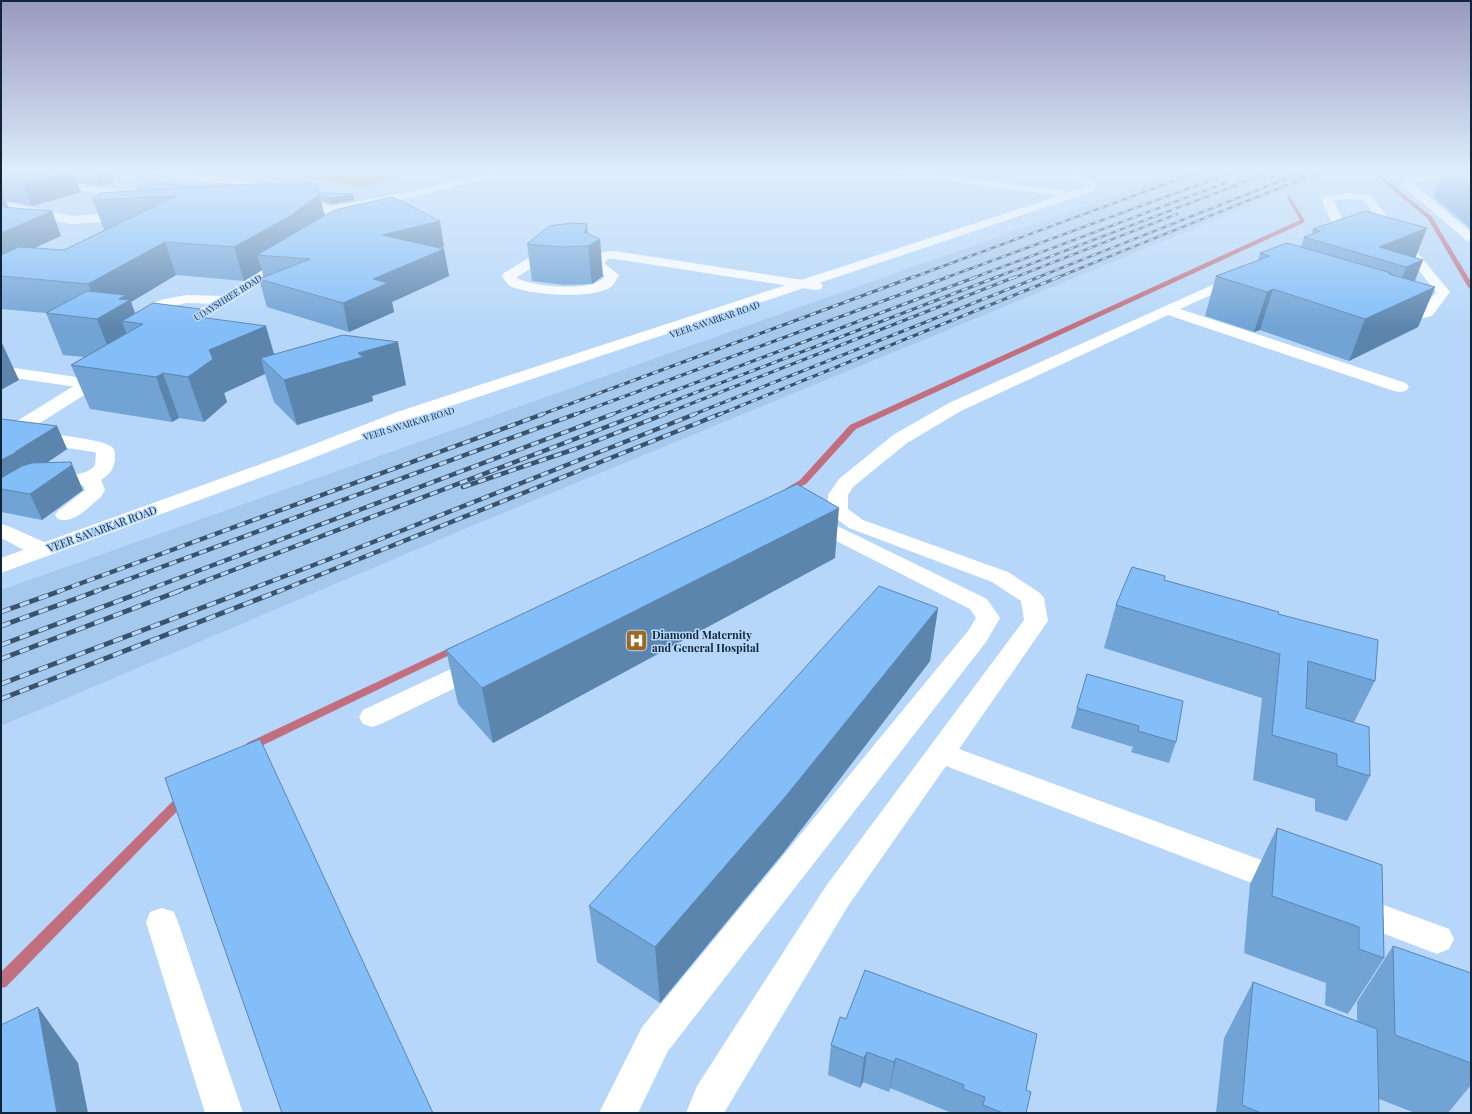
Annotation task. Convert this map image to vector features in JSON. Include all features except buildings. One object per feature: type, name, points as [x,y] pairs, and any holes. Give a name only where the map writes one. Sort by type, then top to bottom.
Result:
[{"type":"street","points":[[315,244],[334,232],[331,224]]},
{"type":"street","name":"VEER SAVARKAR ROAD","points":[[1,566],[293,459],[406,415],[985,224]]},
{"type":"street","name":"VEER SAVARKAR ROAD","points":[[293,459],[411,425],[816,286],[1012,224]]},
{"type":"street","points":[[1310,246],[1332,236],[1339,224]]},
{"type":"street","points":[[1379,308],[1402,315],[1417,316],[1427,314],[1443,292],[1388,224]]},
{"type":"street","points":[[1454,224],[1471,238]]},
{"type":"street","name":"UDAYSHREE ROAD","points":[[163,338],[302,252]]},
{"type":"street","points":[[571,254],[558,254],[535,260],[508,276],[517,284],[552,291],[596,288],[611,278],[612,275],[597,264],[598,260],[595,256],[615,255],[816,286]]},
{"type":"street","points":[[705,1113],[710,1099],[837,896],[1036,621],[1032,598],[1000,577],[856,524],[838,511],[838,495],[846,483],[900,439],[956,406],[1250,272]]},
{"type":"street","points":[[128,323],[165,303],[186,300],[224,300]]},
{"type":"street","points":[[1168,310],[1400,387]]},
{"type":"street","points":[[5,437],[116,367]]},
{"type":"street","points":[[1,371],[90,384]]},
{"type":"street","points":[[1,500],[22,487],[37,481],[51,479],[77,480],[90,478],[102,471],[105,464],[106,450],[99,447],[5,437]]},
{"type":"street","points":[[65,515],[94,493],[95,490],[90,478]]},
{"type":"street","points":[[618,1113],[655,1039],[972,642],[988,618],[979,604],[830,529],[810,520],[791,519],[785,521]]},
{"type":"street","points":[[1,530],[42,550]]},
{"type":"street","points":[[372,717],[500,655]]},
{"type":"street","points":[[941,753],[1437,940]]},
{"type":"street","points":[[162,922],[224,1113]]},
{"type":"shaded area","points":[[1034,224],[1205,224],[474,525],[1,726],[1,590]]},
{"type":"waterway","points":[[789,489],[803,482],[853,427],[1296,224]]},
{"type":"waterway","points":[[1434,224],[1471,287]]},
{"type":"waterway","points":[[251,746],[458,647]]},
{"type":"waterway","points":[[1,982],[183,798]]},
{"type":"railway","points":[[911,278],[1057,224]]},
{"type":"railway","points":[[945,278],[1092,224]]},
{"type":"railway","points":[[973,278],[1116,224]]},
{"type":"railway","points":[[994,278],[1135,224]]},
{"type":"railway","points":[[1013,278],[1151,224]]},
{"type":"railway","points":[[1036,278],[1172,224]]},
{"type":"railway","points":[[1056,278],[1190,224]]},
{"type":"railway","points":[[540,415],[913,277]]},
{"type":"railway","points":[[574,415],[948,277]]},
{"type":"railway","points":[[610,415],[976,277]]},
{"type":"railway","points":[[637,415],[997,277]]},
{"type":"railway","points":[[662,415],[1015,277]]},
{"type":"railway","points":[[692,415],[1039,277]]},
{"type":"railway","points":[[718,415],[1059,277]]},
{"type":"railway","points":[[57,592],[543,414]]},
{"type":"railway","points":[[94,592],[576,414]]},
{"type":"railway","points":[[142,592],[613,414]]},
{"type":"railway","points":[[176,592],[640,414]]},
{"type":"railway","points":[[463,487],[575,449],[665,414]]},
{"type":"railway","points":[[243,592],[353,550],[695,414]]},
{"type":"railway","points":[[277,592],[720,414]]},
{"type":"railway","points":[[1,612],[60,591]]},
{"type":"railway","points":[[1,626],[97,591]]},
{"type":"railway","points":[[1,645],[145,591]]},
{"type":"railway","points":[[1,659],[179,591]]},
{"type":"railway","points":[[1,684],[246,591]]},
{"type":"railway","points":[[1,699],[279,591]]},
{"type":"place","name":"Diamond Maternity and General Hospital","points":[[636,641]]}]
